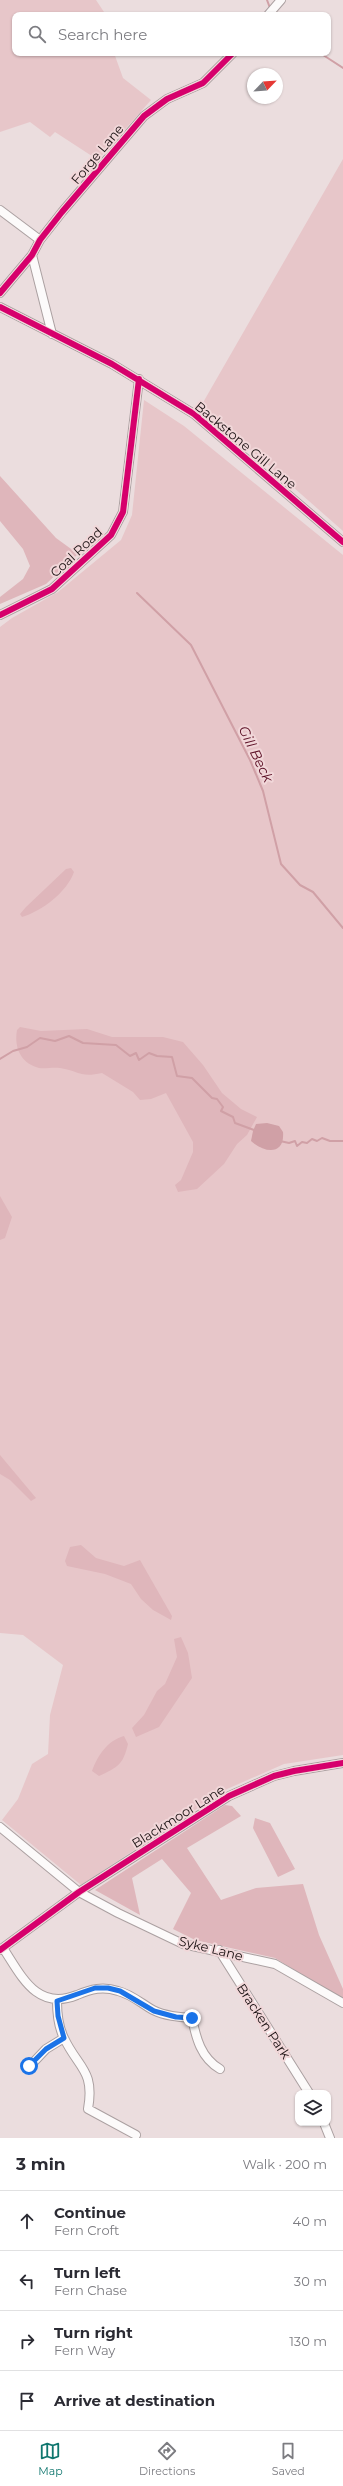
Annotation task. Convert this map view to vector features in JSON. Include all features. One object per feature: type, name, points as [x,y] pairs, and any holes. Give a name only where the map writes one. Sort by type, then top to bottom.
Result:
[{"type":"street","points":[[271,12],[279,3]]},
{"type":"street","name":"Forge Lane","points":[[0,293],[32,255],[40,240],[144,116],[167,99],[203,83],[230,56]]},
{"type":"street","points":[[0,210],[40,240]]},
{"type":"street","points":[[32,255],[52,334]]},
{"type":"street","name":"Backstone Gill Lane","points":[[0,307],[139,379],[198,416],[343,542]]},
{"type":"street","name":"Coal Road","points":[[0,615],[52,589],[111,535],[123,512],[139,379]]},
{"type":"street","name":"Blackmoor Lane","points":[[2,1949],[79,1892],[229,1796],[255,1784],[287,1773],[343,1763]]},
{"type":"street","name":"Syke Lane","points":[[0,1827],[79,1892],[183,1944],[219,1950],[276,1964],[343,2003]]},
{"type":"street","points":[[2,1949],[26,1982],[39,1993],[57,2001],[95,1988],[108,1988],[120,1991],[160,2013],[192,2018],[196,2035],[204,2054],[211,2064],[220,2069]]},
{"type":"street","name":"Bracken Park","points":[[219,1950],[307,2090]]},
{"type":"street","points":[[57,2001],[58,2016],[64,2038],[84,2067],[88,2077],[90,2088],[88,2110],[136,2135]]},
{"type":"street","points":[[29,2066],[46,2049],[64,2038]]},
{"type":"street","points":[[325,2126],[330,2138]]},
{"type":"shaded area","points":[[0,0],[96,0],[104,12],[12,12],[12,56],[115,56],[123,78],[151,100],[98,160],[55,132],[50,137],[30,122],[0,132]]},
{"type":"shaded area","points":[[343,159],[343,531],[201,406]]},
{"type":"shaded area","points":[[144,400],[184,426],[343,555],[343,1755],[284,1764],[227,1789],[81,1885],[2,1820],[18,1799],[32,1764],[48,1754],[50,1715],[63,1665],[23,1635],[0,1633],[0,627],[12,618],[58,592],[121,540],[132,515]]},
{"type":"shaded area","points":[[0,476],[56,538],[78,554],[46,584],[0,604],[0,597],[23,579],[30,566],[23,549],[0,521]]},
{"type":"shaded area","points":[[71,868],[74,872],[71,879],[66,887],[53,900],[38,910],[22,917],[20,914],[26,907],[66,869]]},
{"type":"shaded area","points":[[20,1027],[41,1031],[87,1029],[112,1037],[163,1037],[183,1042],[203,1065],[222,1093],[241,1109],[257,1117],[247,1135],[237,1144],[224,1164],[197,1189],[178,1192],[175,1185],[181,1180],[193,1152],[193,1142],[166,1093],[151,1099],[140,1100],[133,1092],[102,1073],[89,1075],[60,1068],[39,1068],[32,1066],[20,1054],[16,1042],[17,1030]]},
{"type":"shaded area","points":[[267,1123],[279,1126],[283,1132],[283,1140],[277,1149],[267,1150],[251,1141],[256,1124]]},
{"type":"shaded area","points":[[0,1196],[12,1217],[5,1238],[0,1240]]},
{"type":"shaded area","points":[[0,1455],[36,1498],[31,1501],[10,1480],[0,1474]]},
{"type":"shaded area","points":[[81,1545],[96,1558],[124,1566],[140,1560],[172,1616],[171,1620],[153,1610],[141,1599],[131,1584],[105,1574],[67,1566],[65,1561],[70,1547]]},
{"type":"shaded area","points":[[181,1637],[188,1653],[192,1678],[159,1727],[136,1737],[132,1728],[144,1715],[157,1691],[165,1684],[177,1657],[174,1639]]},
{"type":"shaded area","points":[[124,1736],[128,1744],[122,1761],[111,1770],[99,1776],[92,1771],[97,1759],[104,1749],[113,1741]]},
{"type":"shaded area","points":[[225,1805],[232,1806],[241,1816],[187,1848],[221,1900],[256,1888],[303,1884],[319,1935],[343,1989],[343,2000],[275,1958],[195,1940],[173,1929],[191,1893],[162,1859],[132,1878],[140,1915],[95,1890]]},
{"type":"shaded area","points":[[255,1818],[270,1823],[295,1869],[278,1877],[253,1828]]},
{"type":"waterway","points":[[267,0],[270,8]]},
{"type":"waterway","points":[[325,56],[343,68]]},
{"type":"waterway","name":"Gill Beck","points":[[137,593],[191,645],[250,760],[263,791],[281,864],[300,885],[313,892],[343,928]]},
{"type":"waterway","points":[[0,1059],[13,1051],[27,1047],[40,1038],[55,1041],[69,1036],[83,1043],[116,1045],[130,1056],[136,1053],[139,1060],[149,1053],[157,1056],[172,1057],[177,1076],[192,1078],[212,1098],[217,1099],[223,1107],[221,1111],[233,1117],[235,1123],[254,1130]]},
{"type":"waterway","points":[[280,1141],[289,1143],[295,1141],[297,1146],[302,1142],[307,1143],[312,1139],[317,1141],[322,1138],[330,1141],[343,1141]]},
{"type":"cycle path","points":[[0,293],[32,255],[40,240],[62,212],[144,116],[167,99],[203,83],[230,56]]},
{"type":"cycle path","points":[[0,307],[112,364],[194,414],[343,542]]},
{"type":"cycle path","points":[[0,615],[52,589],[111,535],[123,512],[139,379]]},
{"type":"cycle path","points":[[0,1950],[79,1892],[229,1796],[274,1776],[294,1771],[343,1763]]},
{"type":"route","points":[[29,2066],[46,2049],[64,2038],[60,2027],[57,2001],[95,1988],[108,1988],[120,1991],[154,2011],[176,2017],[192,2018]]}]
